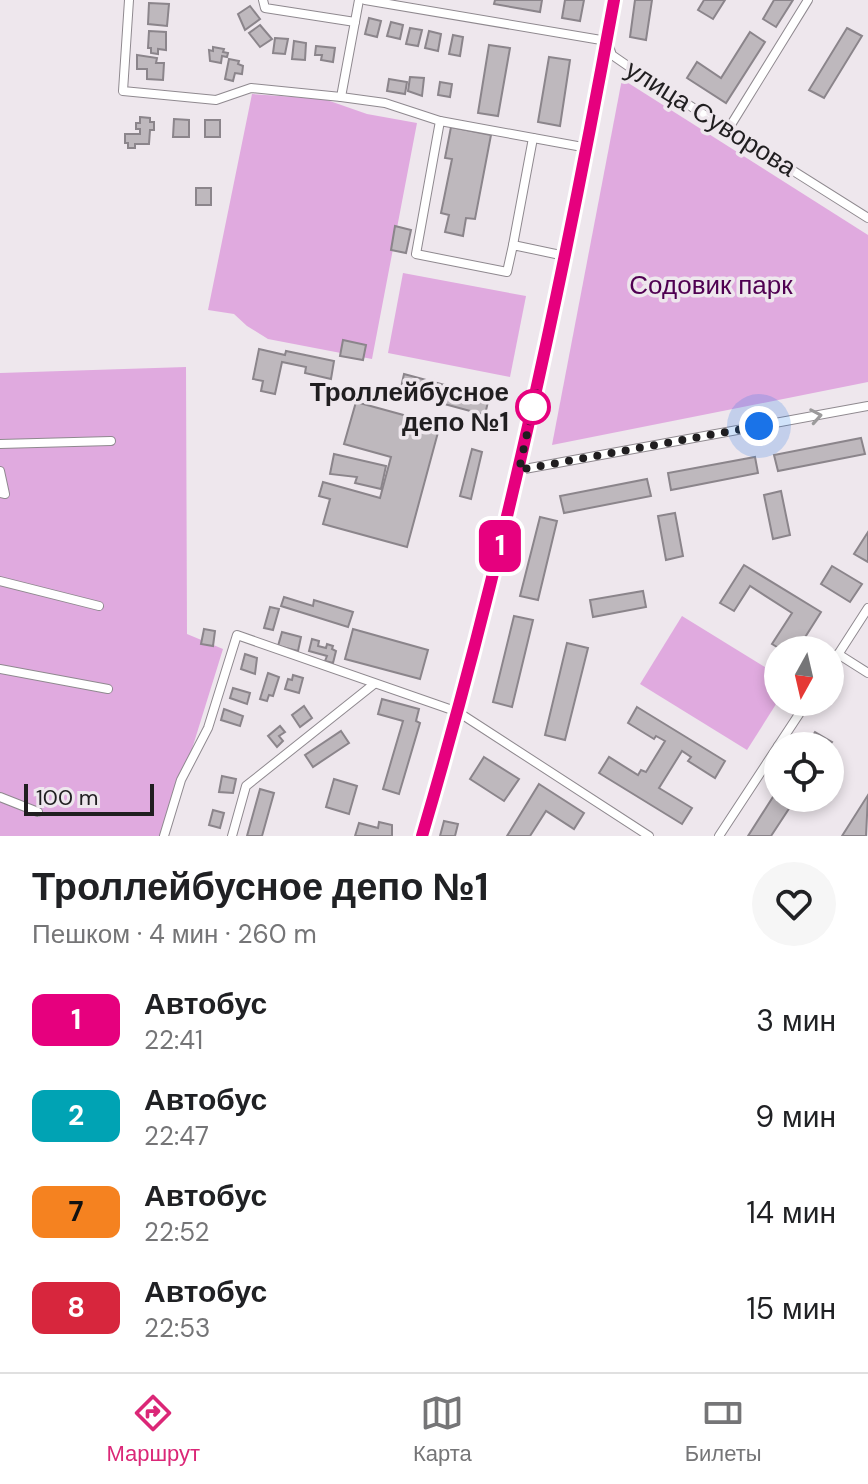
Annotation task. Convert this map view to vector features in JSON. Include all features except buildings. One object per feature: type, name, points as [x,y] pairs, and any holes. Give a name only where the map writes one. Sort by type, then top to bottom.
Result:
[{"type":"main road","points":[[422,836],[458,712],[519,470],[608,59],[607,41],[614,0]]},
{"type":"street","points":[[129,0],[123,91],[216,100],[251,88],[341,97],[385,103],[440,121],[588,148]]},
{"type":"street","points":[[263,0],[265,8],[355,22]]},
{"type":"street","points":[[341,97],[362,0]]},
{"type":"street","name":"улица Суворова","points":[[362,0],[607,41]]},
{"type":"street","points":[[729,128],[808,0]]},
{"type":"street","name":"улица Суворова","points":[[608,59],[729,128],[868,218]]},
{"type":"street","points":[[440,121],[416,254],[507,272],[533,138]]},
{"type":"street","points":[[513,245],[565,256]]},
{"type":"street","points":[[519,470],[868,406]]},
{"type":"street","points":[[0,444],[111,441]]},
{"type":"street","points":[[0,471],[5,494],[0,493]]},
{"type":"street","points":[[0,581],[99,606]]},
{"type":"street","points":[[844,645],[868,608]]},
{"type":"street","points":[[164,836],[181,780],[208,728],[237,635],[458,712],[649,836]]},
{"type":"street","points":[[844,658],[868,673]]},
{"type":"street","points":[[0,669],[108,689]]},
{"type":"street","points":[[232,836],[246,786],[374,684]]},
{"type":"street","points":[[719,836],[764,767]]},
{"type":"street","points":[[0,797],[38,812]]},
{"type":"green space","name":"Содовик парк","points":[[622,79],[868,235],[868,382],[552,445]]},
{"type":"green space","points":[[252,94],[324,99],[367,114],[417,123],[372,359],[268,339],[234,314],[208,310]]},
{"type":"green space","points":[[403,273],[526,296],[510,377],[388,353]]},
{"type":"green space","points":[[186,367],[187,634],[223,649],[165,836],[0,836],[0,373]]},
{"type":"green space","points":[[682,616],[764,666],[764,716],[769,716],[747,750],[640,684]]},
{"type":"bus line","name":"1","points":[[422,836],[458,712],[523,454],[588,148],[614,0]]},
{"type":"place","name":"Троллейбусное депо №1","points":[[533,407]]},
{"type":"route","points":[[533,407],[536,393],[519,470],[759,426]]}]
